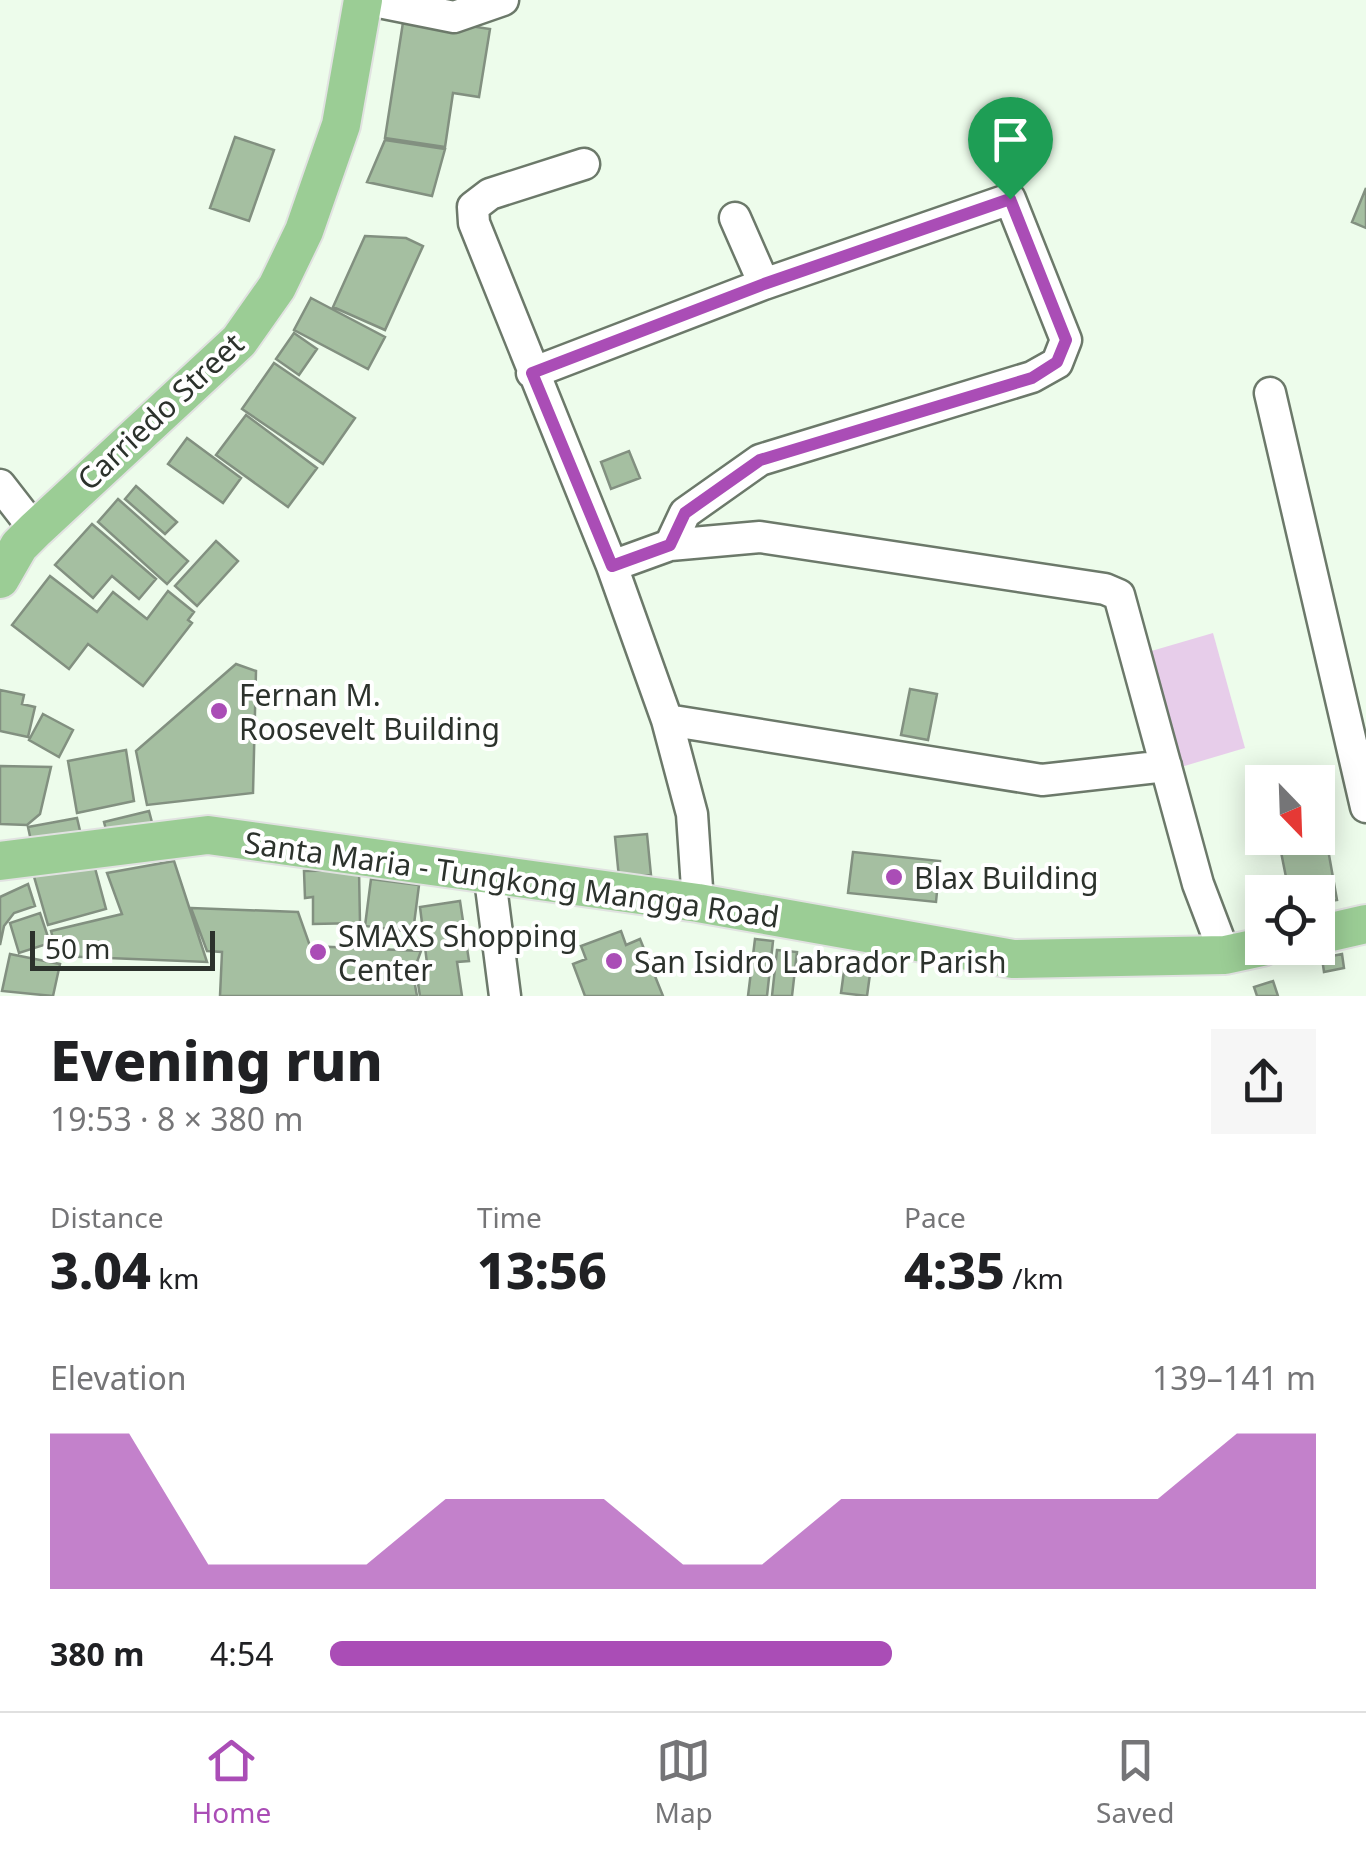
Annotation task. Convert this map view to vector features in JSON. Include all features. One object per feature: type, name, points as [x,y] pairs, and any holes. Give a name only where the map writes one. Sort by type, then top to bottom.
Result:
[{"type":"main road","name":"Carriedo Street","points":[[0,579],[19,546],[34,530],[239,341],[277,286],[304,230],[341,125],[366,0]]},
{"type":"main road","name":"Santa Maria - Tungkong Mangga Road","points":[[0,861],[208,835],[698,902],[1012,958],[1226,956],[1245,951]]},
{"type":"main road","points":[[1335,931],[1366,924]]},
{"type":"street","points":[[366,0],[454,17],[503,0]]},
{"type":"street","points":[[584,164],[490,194],[473,207],[474,223],[612,566],[667,720],[692,814],[698,902]]},
{"type":"street","points":[[532,373],[764,284],[1010,199],[1066,340],[1057,362],[1032,378],[760,460],[685,513],[670,545]]},
{"type":"street","points":[[735,218],[764,284]]},
{"type":"street","points":[[1270,393],[1366,807]]},
{"type":"street","points":[[0,485],[34,530]]},
{"type":"street","points":[[612,566],[670,545],[760,537],[1105,589],[1119,595],[1198,884],[1226,956]]},
{"type":"street","points":[[667,720],[1042,780],[1166,766]]},
{"type":"street","points":[[489,871],[504,996]]},
{"type":"shaded area","points":[[1213,633],[1245,748],[1181,767],[1148,652]]},
{"type":"building","points":[[404,16],[490,29],[479,97],[453,93],[445,147],[385,138]]},
{"type":"building","points":[[235,137],[274,150],[249,221],[210,208]]},
{"type":"building","points":[[385,140],[445,149],[432,196],[367,182]]},
{"type":"building","points":[[1366,188],[1366,228],[1352,222]]},
{"type":"building","points":[[365,236],[406,238],[423,246],[385,330],[333,307]]},
{"type":"building","points":[[311,298],[385,337],[368,369],[294,330]]},
{"type":"building","points":[[294,333],[317,349],[299,375],[276,359]]},
{"type":"building","points":[[274,363],[355,418],[323,464],[242,409]]},
{"type":"building","points":[[246,415],[317,468],[288,507],[216,455]]},
{"type":"building","points":[[187,438],[241,478],[223,503],[168,464]]},
{"type":"building","points":[[629,451],[640,478],[611,489],[601,462]]},
{"type":"building","points":[[136,486],[177,522],[165,534],[125,499]]},
{"type":"building","points":[[118,499],[188,561],[167,584],[98,522]]},
{"type":"building","points":[[92,524],[156,579],[139,599],[112,576],[93,598],[55,565]]},
{"type":"building","points":[[216,541],[238,561],[197,606],[175,586]]},
{"type":"building","points":[[50,576],[97,612],[113,592],[147,619],[168,591],[194,612],[188,620],[192,623],[143,686],[88,644],[69,669],[12,625]]},
{"type":"building","name":"Fernan M. Roosevelt Building","points":[[236,664],[256,671],[253,793],[147,805],[136,751]]},
{"type":"building","points":[[910,689],[937,694],[928,740],[901,735]]},
{"type":"building","points":[[0,690],[24,695],[22,704],[35,707],[28,737],[0,731]]},
{"type":"building","points":[[43,714],[73,730],[59,757],[29,740]]},
{"type":"building","points":[[126,750],[134,801],[77,813],[68,761]]},
{"type":"building","points":[[0,766],[51,767],[40,814],[27,825],[0,824]]},
{"type":"building","points":[[149,811],[154,830],[109,841],[104,822]]},
{"type":"building","points":[[77,818],[82,839],[33,850],[28,827]]},
{"type":"building","points":[[647,834],[651,875],[619,878],[615,837]]},
{"type":"building","name":"Blax Building","points":[[853,852],[940,861],[936,902],[848,893]]},
{"type":"building","points":[[1282,855],[1329,855],[1333,875],[1286,875]]},
{"type":"building","points":[[92,857],[106,909],[48,925],[33,873]]},
{"type":"building","points":[[174,861],[207,962],[58,956],[51,931],[122,914],[107,873]]},
{"type":"building","points":[[359,870],[360,923],[313,924],[313,897],[305,898],[304,871]]},
{"type":"building","points":[[371,879],[419,885],[413,932],[365,926]]},
{"type":"building","points":[[28,884],[35,906],[14,913],[4,926],[0,945],[0,897]]},
{"type":"building","points":[[460,901],[469,961],[457,962],[462,996],[420,996],[415,965],[427,963],[420,907]]},
{"type":"building","name":"SMAXS Shopping Center","points":[[191,908],[298,912],[310,946],[421,951],[417,962],[411,963],[417,996],[220,996],[222,952],[207,951]]},
{"type":"building","points":[[40,913],[50,943],[19,953],[10,923]]},
{"type":"building","name":"San Isidro Labrador Parish","points":[[621,931],[626,945],[640,939],[663,996],[585,996],[573,964],[586,959],[581,946]]},
{"type":"building","points":[[755,939],[773,941],[767,996],[748,996]]},
{"type":"building","points":[[777,950],[797,952],[792,996],[772,996]]},
{"type":"building","points":[[10,954],[60,964],[53,996],[2,991]]},
{"type":"building","points":[[1342,954],[1344,968],[1324,972],[1323,965],[1335,965],[1335,955]]},
{"type":"building","points":[[844,971],[870,974],[867,996],[841,993]]},
{"type":"building","points":[[1273,981],[1278,996],[1257,996],[1254,987]]},
{"type":"place","name":"Fernan M. Roosevelt Building","points":[[219,711]]},
{"type":"place","name":"Blax Building","points":[[894,877]]},
{"type":"place","name":"SMAXS Shopping Center","points":[[318,952]]},
{"type":"place","name":"San Isidro Labrador Parish","points":[[614,961]]},
{"type":"route","points":[[1010,199],[1066,340],[1057,362],[1032,378],[760,460],[685,513],[670,545],[612,566],[532,373],[764,284],[1010,199]]}]
